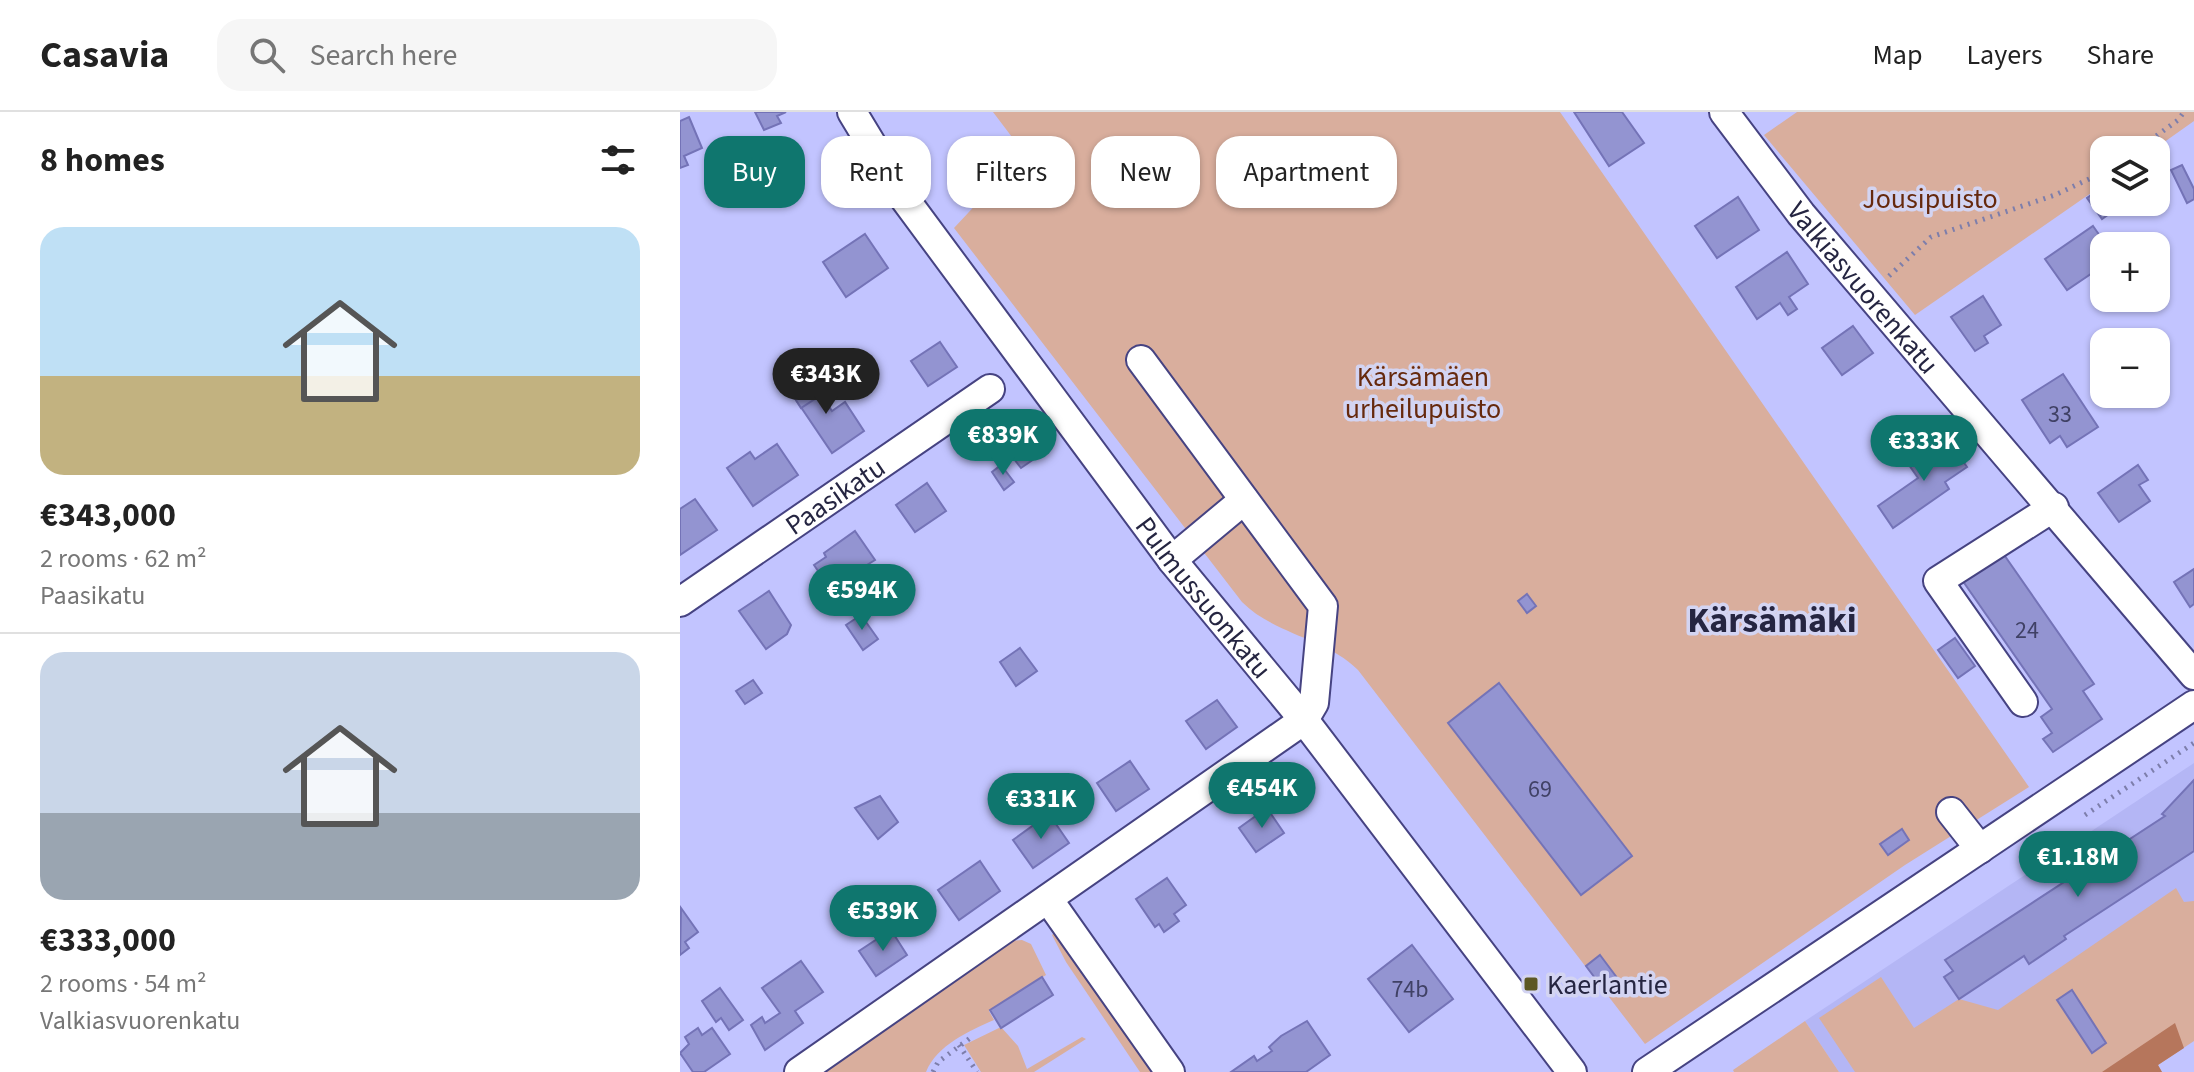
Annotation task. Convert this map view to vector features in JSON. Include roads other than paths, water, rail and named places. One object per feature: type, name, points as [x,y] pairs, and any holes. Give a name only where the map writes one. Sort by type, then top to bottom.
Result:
[{"type":"street","name":"Pulmussuonkatu","points":[[852,112],[904,198],[1172,560],[1304,720],[1572,1072]]},
{"type":"street","name":"Valkiasvuorenkatu","points":[[1724,112],[1801,214],[2054,507],[2194,675]]},
{"type":"street","points":[[799,1072],[1304,720],[1314,703],[1323,606],[1141,360]]},
{"type":"street","name":"Paasikatu","points":[[680,602],[990,389]]},
{"type":"street","points":[[1172,560],[1244,500]]},
{"type":"street","points":[[2023,702],[1938,581],[2054,507]]},
{"type":"street","points":[[1647,1072],[2194,705]]},
{"type":"street","points":[[1951,812],[1980,849]]},
{"type":"street","points":[[1048,899],[1170,1072]]},
{"type":"place","name":"Kaerlantie","points":[[1531,984]]},
{"type":"district","name":"Kärsämäki","points":[[1772,619]]},
{"type":"park label","name":"Jousipuisto","points":[[1930,198]]},
{"type":"park label","name":"Kärsämäen urheilupuisto","points":[[1423,392]]}]
